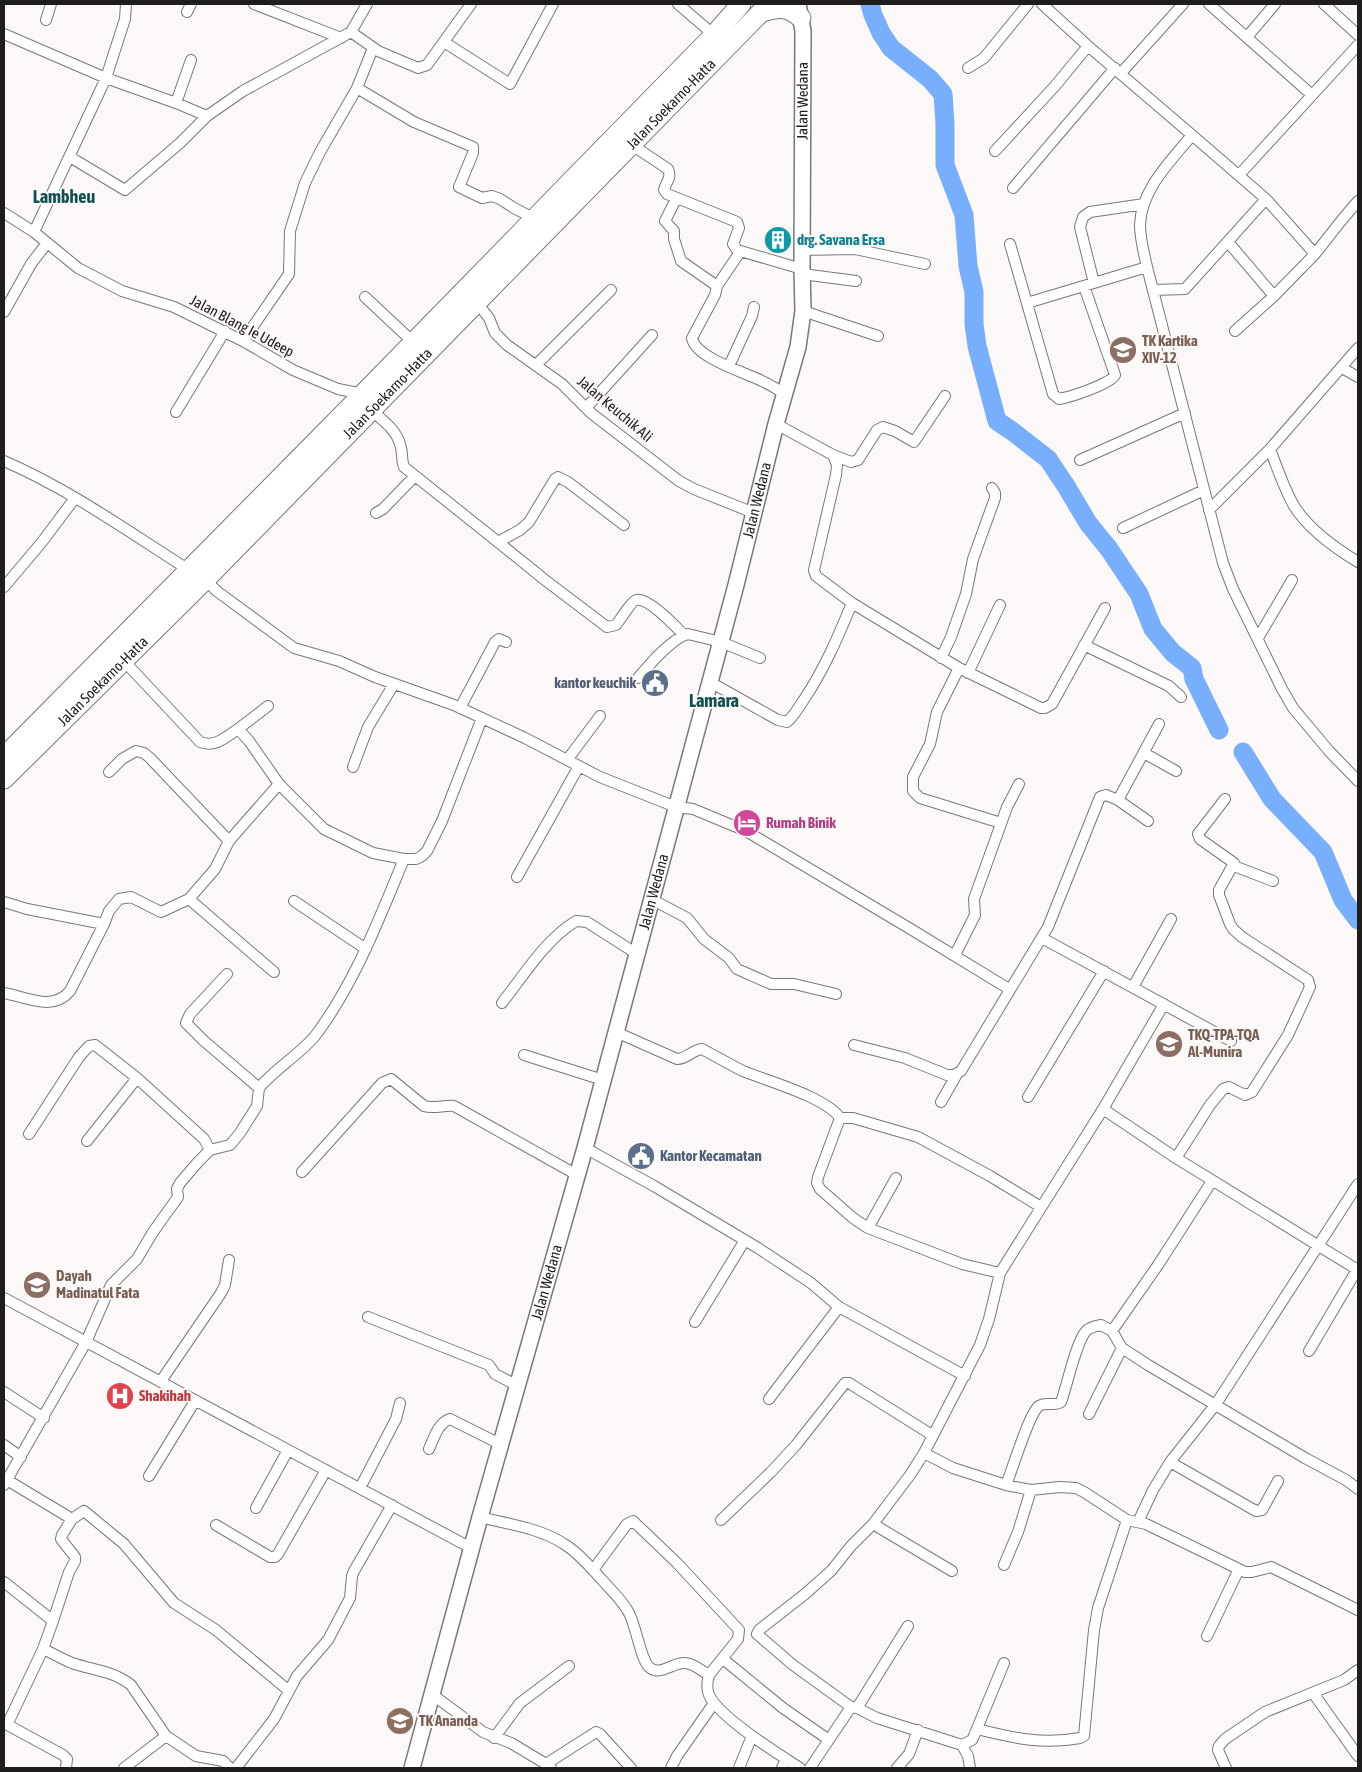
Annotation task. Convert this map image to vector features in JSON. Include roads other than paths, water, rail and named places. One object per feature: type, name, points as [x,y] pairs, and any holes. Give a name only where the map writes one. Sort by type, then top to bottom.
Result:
[{"type":"highway","name":"Jalan Soekarno-Hatta","points":[[4,779],[205,580],[363,394],[714,35],[741,4]]},
{"type":"highway","name":"Jalan Soekarno-Hatta","points":[[6,751],[189,570],[372,411],[766,8]]},
{"type":"highway","points":[[766,8],[799,11]]},
{"type":"street","points":[[46,20],[51,4]]},
{"type":"street","points":[[34,232],[106,78],[125,20],[126,4]]},
{"type":"street","points":[[254,4],[341,38]]},
{"type":"street","points":[[70,157],[125,190],[173,149],[207,116],[243,91],[352,32],[367,4]]},
{"type":"street","points":[[352,32],[373,48],[418,68],[427,65],[471,4]]},
{"type":"street","points":[[444,42],[510,84],[554,4]]},
{"type":"street","points":[[678,4],[714,35]]},
{"type":"street","points":[[968,68],[984,58],[1028,4]]},
{"type":"street","points":[[1042,4],[1266,199],[1314,254]]},
{"type":"street","points":[[1014,188],[1118,71],[1183,4]]},
{"type":"street","points":[[1209,4],[1312,96]]},
{"type":"street","points":[[1247,37],[1275,4]]},
{"type":"street","points":[[1324,4],[1358,35]]},
{"type":"street","name":"Jalan Wedana","points":[[412,1768],[473,1549],[480,1517],[585,1148],[798,347],[803,311],[803,31],[799,11]]},
{"type":"street","points":[[4,34],[106,78],[207,116]]},
{"type":"street","points":[[1239,175],[1358,44]]},
{"type":"street","points":[[995,151],[1055,86],[1088,46]]},
{"type":"street","points":[[243,341],[289,274],[290,231],[305,184],[320,152],[357,88],[373,48]]},
{"type":"street","points":[[176,103],[191,60]]},
{"type":"street","points":[[357,88],[414,122],[473,147],[473,152],[459,187],[482,198],[492,196],[500,199],[535,218]]},
{"type":"street","points":[[1192,135],[1155,182],[1144,204],[1140,226],[1147,267],[1209,510],[1223,563],[1244,613],[1282,689],[1293,708],[1358,782]]},
{"type":"street","points":[[632,145],[668,169],[670,179],[664,190],[667,194],[737,222],[739,228],[734,244],[740,252],[802,272],[856,281]]},
{"type":"street","points":[[676,199],[665,224],[674,231],[674,241],[681,261],[717,286]]},
{"type":"street","points":[[1153,290],[1185,289],[1266,199]]},
{"type":"street","points":[[1235,332],[1274,296],[1314,254],[1358,201]]},
{"type":"street","points":[[1010,244],[1053,394],[1058,398],[1064,398],[1113,379],[1115,375],[1089,284],[1080,227],[1083,217],[1090,212],[1144,204]]},
{"type":"street","name":"Jalan Blang Ie Udeep","points":[[4,213],[34,232],[78,268],[122,291],[174,306],[225,331],[293,370],[338,389],[363,394]]},
{"type":"street","points":[[1228,242],[1274,296]]},
{"type":"street","points":[[4,312],[31,264],[47,243]]},
{"type":"street","points":[[802,250],[854,248],[925,264]]},
{"type":"street","points":[[740,252],[717,286],[715,295],[692,338],[692,342],[711,358],[766,382],[784,394]]},
{"type":"street","points":[[1027,302],[1147,267]]},
{"type":"street","points":[[536,366],[611,290]]},
{"type":"street","points":[[365,297],[413,342]]},
{"type":"street","name":"Jalan Keuchik Ali","points":[[477,303],[489,318],[501,339],[562,384],[586,408],[679,481],[754,513]]},
{"type":"street","points":[[729,366],[752,316],[754,307]]},
{"type":"street","points":[[803,311],[878,336]]},
{"type":"street","points":[[176,412],[225,331]]},
{"type":"street","points":[[586,408],[652,335]]},
{"type":"street","points":[[1209,510],[1270,449],[1358,348]]},
{"type":"street","points":[[1342,368],[1358,377]]},
{"type":"street","points":[[776,424],[833,455],[851,462],[858,460],[877,430],[883,427],[914,442],[945,396]]},
{"type":"street","points":[[372,411],[385,421],[398,437],[402,454],[401,462],[404,467],[607,627],[616,625],[633,602],[638,600],[643,601],[658,611],[684,635]]},
{"type":"street","points":[[1080,460],[1185,413]]},
{"type":"street","points":[[1270,449],[1291,500],[1299,513],[1328,541],[1358,562]]},
{"type":"street","points":[[833,455],[837,465],[836,475],[814,574],[822,583],[852,603],[964,671],[1041,708],[1045,708],[1052,704],[1105,608]]},
{"type":"street","points":[[4,461],[75,498],[189,570]]},
{"type":"street","points":[[376,513],[383,510],[415,476]]},
{"type":"street","points":[[498,542],[530,522],[558,477],[568,482],[624,525]]},
{"type":"street","points":[[941,658],[951,637],[966,594],[973,559],[995,498],[996,493],[992,488]]},
{"type":"street","points":[[1123,528],[1204,490]]},
{"type":"street","points":[[4,587],[42,542],[75,498]]},
{"type":"street","points":[[205,580],[218,592],[294,648],[339,660],[375,677],[460,708],[600,777],[676,808],[693,808],[746,831],[1009,989]]},
{"type":"street","points":[[1258,638],[1292,580]]},
{"type":"street","points":[[710,682],[778,720],[786,722],[794,714],[825,665],[852,603]]},
{"type":"street","points":[[1000,605],[964,671],[936,716],[931,741],[913,777],[913,791],[920,798],[1001,823]]},
{"type":"street","points":[[638,678],[656,659],[684,635],[688,634],[721,642],[760,658]]},
{"type":"street","points":[[460,708],[495,642],[499,639],[506,642]]},
{"type":"street","points":[[1084,645],[1169,686],[1180,697]]},
{"type":"street","points":[[124,661],[200,742],[210,745],[216,743],[268,706]]},
{"type":"street","points":[[353,767],[368,727],[394,684]]},
{"type":"street","points":[[567,760],[600,716]]},
{"type":"street","points":[[238,729],[249,741],[279,784],[324,829],[373,853],[404,859],[416,859],[427,852],[442,820],[482,718]]},
{"type":"street","points":[[1118,800],[1159,724]]},
{"type":"street","points":[[109,772],[122,759],[136,751],[144,753],[229,841]]},
{"type":"street","points":[[1144,753],[1176,771]]},
{"type":"street","points":[[518,877],[579,766]]},
{"type":"street","points":[[4,993],[47,1003],[64,998],[70,991],[109,911],[119,899],[131,897],[161,912],[189,898],[215,869],[229,841],[279,784]]},
{"type":"street","points":[[955,955],[975,915],[974,899],[1001,823],[1019,784]]},
{"type":"street","points":[[941,1102],[977,1047],[1009,989],[1042,938],[1059,901],[1098,801],[1104,794],[1118,800],[1148,821]]},
{"type":"street","points":[[1176,1158],[1210,1105],[1223,1089],[1230,1088],[1245,1095],[1252,1092],[1288,1035],[1310,987],[1308,980],[1233,929],[1224,912],[1219,890],[1234,866],[1233,861],[1198,836],[1225,799]]},
{"type":"street","points":[[72,1519],[6,1483],[86,1342],[111,1285],[137,1259],[178,1196],[177,1189],[180,1183],[210,1150],[230,1144],[240,1133],[257,1106],[259,1088],[314,1037],[366,949],[404,859]]},
{"type":"street","points":[[1234,866],[1272,881]]},
{"type":"street","points":[[189,898],[274,972]]},
{"type":"street","points":[[651,899],[682,915],[691,922],[704,939],[729,958],[737,969],[771,984],[794,984],[836,994]]},
{"type":"street","points":[[294,901],[366,949]]},
{"type":"street","points":[[4,902],[27,909],[104,924]]},
{"type":"street","points":[[1133,987],[1171,919]]},
{"type":"street","points":[[502,1003],[542,952],[576,921],[587,922],[637,954]]},
{"type":"street","points":[[1042,938],[1231,1041]]},
{"type":"street","points":[[1028,1098],[1104,971]]},
{"type":"street","points":[[227,974],[190,1014],[186,1023],[259,1088]]},
{"type":"street","points":[[757,1636],[757,1632],[831,1571],[851,1546],[873,1524],[910,1475],[965,1376],[986,1328],[1000,1273],[1103,1109],[1164,1004]]},
{"type":"street","points":[[616,1032],[677,1058],[684,1058],[698,1049],[702,1049],[741,1070],[813,1098],[830,1107],[840,1118],[853,1118],[918,1137],[990,1176],[1041,1207]]},
{"type":"street","points":[[29,1134],[79,1057],[89,1046],[95,1045],[104,1050],[137,1078],[204,1139],[210,1150]]},
{"type":"street","points":[[854,1045],[905,1058],[947,1075],[958,1074]]},
{"type":"street","points":[[524,1055],[603,1080]]},
{"type":"street","points":[[87,1142],[137,1078]]},
{"type":"street","points":[[302,1172],[382,1083],[391,1079],[424,1106],[431,1108],[444,1105],[454,1106],[577,1175]]},
{"type":"street","points":[[1103,1109],[1212,1181],[1358,1269],[1310,1351]]},
{"type":"street","points":[[840,1118],[818,1177],[817,1184],[820,1190],[849,1215],[868,1228],[962,1264],[1000,1273]]},
{"type":"street","points":[[585,1148],[745,1240],[811,1283],[839,1307],[965,1376]]},
{"type":"street","points":[[868,1228],[896,1178]]},
{"type":"street","points":[[1112,1331],[1158,1265],[1212,1181]]},
{"type":"street","points":[[977,1729],[1021,1740],[1051,1742],[1084,1736],[1094,1630],[1098,1608],[1132,1521],[1170,1462],[1216,1404],[1280,1302],[1358,1184]]},
{"type":"street","points":[[695,1322],[745,1240]]},
{"type":"street","points":[[161,1381],[221,1293],[225,1285],[229,1260]]},
{"type":"street","points":[[4,1298],[473,1549]]},
{"type":"street","points":[[768,1399],[839,1307]]},
{"type":"street","points":[[368,1317],[489,1365],[495,1374],[518,1386]]},
{"type":"street","points":[[1006,1486],[1037,1407],[1043,1404],[1057,1405],[1061,1402],[1075,1357],[1086,1332],[1100,1325],[1112,1331],[1122,1348],[1346,1480],[1358,1489]]},
{"type":"street","points":[[1089,1414],[1122,1348]]},
{"type":"street","points":[[721,1520],[796,1445],[845,1382],[932,1436]]},
{"type":"street","points":[[4,1392],[44,1418]]},
{"type":"street","points":[[149,1476],[195,1401]]},
{"type":"street","points":[[360,1488],[396,1419],[400,1403]]},
{"type":"street","points":[[428,1449],[440,1426],[450,1418],[502,1445]]},
{"type":"street","points":[[4,1444],[21,1457]]},
{"type":"street","points":[[256,1508],[288,1450]]},
{"type":"street","points":[[924,1452],[953,1468],[1006,1486],[1030,1490],[1060,1487],[1076,1488],[1132,1521],[1248,1573],[1267,1567],[1278,1569],[1358,1610]]},
{"type":"street","points":[[1170,1462],[1256,1511],[1262,1510],[1278,1481]]},
{"type":"street","points":[[216,1525],[270,1557],[275,1557],[326,1470]]},
{"type":"street","points":[[1004,1565],[1018,1532],[1030,1490]]},
{"type":"street","points":[[236,1768],[274,1719],[297,1676],[318,1653],[334,1631],[350,1598],[354,1570],[392,1505]]},
{"type":"street","points":[[66,1768],[67,1759],[63,1754],[6,1724],[43,1648],[69,1572],[75,1561],[75,1557],[62,1539],[62,1535],[72,1519],[81,1511],[86,1512],[124,1544],[174,1603],[216,1630],[288,1690]]},
{"type":"street","points":[[480,1517],[534,1531],[554,1538],[570,1548],[593,1570],[629,1612],[635,1625],[644,1660],[649,1667],[659,1671],[684,1663],[708,1675]]},
{"type":"street","points":[[593,1570],[627,1524],[633,1522],[677,1563],[737,1627],[740,1636]]},
{"type":"street","points":[[873,1524],[952,1572]]},
{"type":"street","points":[[1207,1636],[1239,1569]]},
{"type":"street","points":[[4,1582],[53,1621]]},
{"type":"street","points":[[810,1768],[828,1740],[854,1707],[908,1626]]},
{"type":"street","points":[[740,1636],[757,1636],[793,1666],[854,1707],[877,1718],[962,1745],[968,1756],[970,1768]]},
{"type":"street","points":[[740,1636],[708,1675],[707,1689],[714,1702],[784,1764],[800,1768]]},
{"type":"street","points":[[43,1648],[71,1663],[112,1674],[129,1684],[166,1736],[196,1756],[223,1761],[230,1768]]},
{"type":"street","points":[[723,1659],[783,1708],[828,1740]]},
{"type":"street","points":[[962,1745],[972,1740],[1004,1663]]},
{"type":"street","points":[[494,1738],[520,1703],[569,1666]]},
{"type":"street","points":[[1226,1768],[1218,1750],[1225,1739],[1265,1712],[1344,1680],[1358,1670]]},
{"type":"street","points":[[1313,1693],[1358,1756]]},
{"type":"street","points":[[433,1695],[478,1729],[494,1738],[511,1743],[548,1766],[596,1732],[631,1768]]},
{"type":"street","points":[[671,1768],[677,1756],[714,1702]]},
{"type":"street","points":[[897,1768],[909,1754],[918,1730]]},
{"type":"street","points":[[124,1768],[166,1736]]},
{"type":"street","points":[[739,1768],[752,1736]]},
{"type":"waterway","points":[[870,4],[881,33],[891,48],[930,79],[943,94],[945,165],[964,215],[968,266],[974,292],[974,324],[977,346],[997,421],[1048,459],[1088,523],[1109,549],[1139,594],[1153,629],[1173,653],[1192,668],[1194,679],[1219,730]]},
{"type":"waterway","points":[[1243,752],[1272,799],[1323,852],[1343,900],[1358,920]]},
{"type":"place","name":"drg. Savana Ersa","points":[[778,240]]},
{"type":"place","name":"TK Kartika XIV-12","points":[[1123,350]]},
{"type":"place","name":"kantor keuchik","points":[[655,683]]},
{"type":"place","name":"Rumah Binik","points":[[747,823]]},
{"type":"place","name":"TKQ-TPA-TQA Al-Munira","points":[[1169,1044]]},
{"type":"place","name":"Kantor Kecamatan","points":[[641,1156]]},
{"type":"place","name":"Dayah Madinatul Fata","points":[[37,1285]]},
{"type":"place","name":"Shakihah","points":[[120,1396]]},
{"type":"place","name":"TK Ananda","points":[[400,1721]]},
{"type":"district","name":"Lambheu","points":[[64,197]]},
{"type":"district","name":"Lamara","points":[[714,701]]}]
